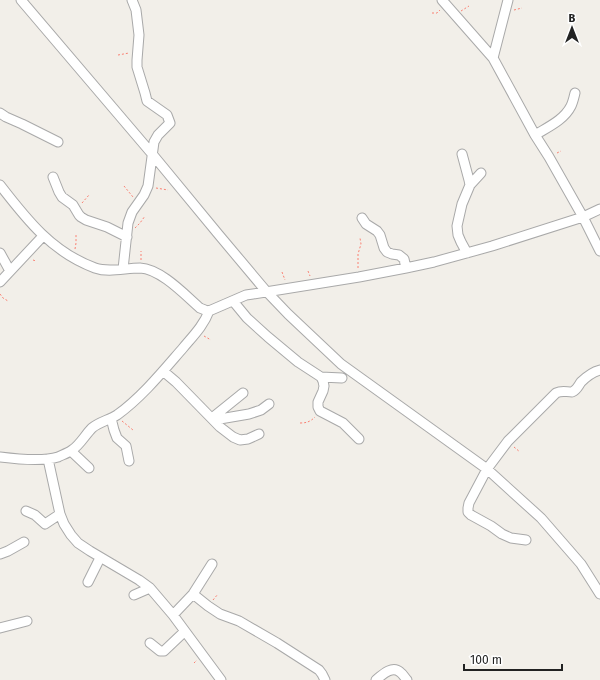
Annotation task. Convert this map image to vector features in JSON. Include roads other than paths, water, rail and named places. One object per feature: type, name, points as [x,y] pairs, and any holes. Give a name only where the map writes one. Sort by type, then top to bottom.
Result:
[{"type":"street","points":[[21,0],[266,291],[288,314],[341,364],[487,469],[541,518],[581,564],[600,594]]},
{"type":"street","points":[[123,269],[128,223],[132,212],[144,195],[148,186],[154,142],[158,135],[170,122],[167,116],[147,101],[137,67],[139,35],[138,21],[132,0]]},
{"type":"street","points":[[442,0],[493,58],[535,135],[583,217],[600,251]]},
{"type":"street","points":[[493,58],[508,0]]},
{"type":"street","points":[[535,135],[558,121],[564,115],[571,106],[575,93]]},
{"type":"street","points":[[0,113],[58,142]]},
{"type":"street","points":[[462,154],[470,180],[470,185]]},
{"type":"street","points":[[467,253],[458,235],[457,226],[462,204],[470,185],[481,173]]},
{"type":"street","points":[[53,177],[62,197],[73,205],[78,215],[86,220],[127,234]]},
{"type":"street","points":[[0,185],[32,224],[61,250],[96,268],[106,271],[141,268],[148,269],[170,282],[200,308],[209,311],[246,295],[359,277],[406,268],[467,253],[583,217],[600,209]]},
{"type":"street","points":[[362,218],[366,224],[377,231],[380,235],[384,248],[387,252],[404,259],[406,268]]},
{"type":"street","points":[[0,282],[44,236]]},
{"type":"street","points":[[0,253],[10,271]]},
{"type":"street","points":[[233,301],[247,318],[268,338],[298,362],[321,377],[342,378]]},
{"type":"street","points":[[0,457],[25,460],[48,459],[71,451],[92,428],[113,417],[132,403],[163,371],[204,324],[209,311]]},
{"type":"street","points":[[526,540],[511,538],[502,534],[471,515],[468,512],[469,503],[487,469],[508,441],[556,393],[559,391],[572,392],[588,376],[600,370]]},
{"type":"street","points":[[163,371],[227,433],[233,437],[240,440],[248,439],[259,434]]},
{"type":"street","points":[[321,377],[324,386],[318,402],[320,411],[343,423],[359,439]]},
{"type":"street","points":[[213,419],[243,394]]},
{"type":"street","points":[[213,419],[249,414],[261,410],[269,404]]},
{"type":"street","points":[[113,417],[114,430],[117,438],[126,446],[129,461]]},
{"type":"street","points":[[71,451],[89,468]]},
{"type":"street","points":[[48,459],[60,514],[71,535],[78,543],[100,558],[139,580],[150,588],[173,615],[184,632],[221,680]]},
{"type":"street","points":[[26,511],[35,515],[45,524],[60,514]]},
{"type":"street","points":[[0,554],[24,542]]},
{"type":"street","points":[[88,582],[100,558]]},
{"type":"street","points":[[173,615],[193,594],[212,564]]},
{"type":"street","points":[[134,595],[150,588]]},
{"type":"street","points":[[193,594],[220,614],[239,621],[294,653],[319,670],[325,680]]},
{"type":"street","points":[[0,628],[27,621]]},
{"type":"street","points":[[150,643],[160,651],[164,651],[184,632]]},
{"type":"street","points":[[376,680],[382,674],[395,670],[400,672],[407,680]]}]
